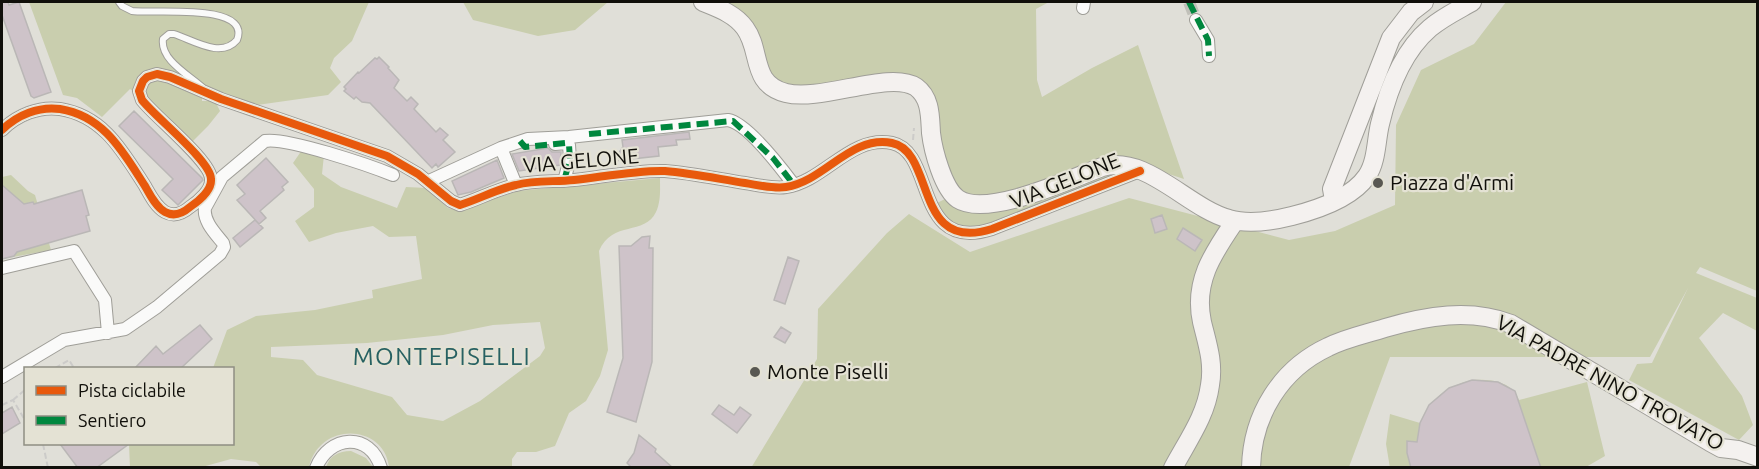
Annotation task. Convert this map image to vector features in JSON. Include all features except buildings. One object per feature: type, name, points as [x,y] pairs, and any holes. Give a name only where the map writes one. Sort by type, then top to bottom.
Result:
[{"type":"street","points":[[703,2],[739,21],[751,36],[758,67],[765,81],[785,93],[809,95],[896,82],[916,88],[927,102],[937,162],[948,187],[960,200],[978,203],[1008,201],[1110,165],[1123,165],[1140,171],[1215,214],[1235,221],[1262,221],[1292,216],[1352,191],[1368,174],[1374,159],[1386,102],[1412,47],[1432,27],[1472,2]]},
{"type":"street","points":[[1334,200],[1332,189],[1391,38],[1406,17],[1424,2]]},
{"type":"street","points":[[1197,20],[1208,40],[1209,56]]},
{"type":"street","name":"VIA GELONE","points":[[214,184],[205,164],[147,106],[139,95],[143,81],[147,77],[157,74],[170,77],[211,94],[377,152],[396,160],[429,181],[451,201],[460,205],[516,184],[662,171],[784,187],[818,175],[856,148],[878,142],[896,144],[909,154],[914,161],[926,195],[938,215],[957,231],[974,234],[992,230],[1140,171]]},
{"type":"street","points":[[2,130],[21,116],[46,108],[83,115],[99,124],[112,137],[156,203],[169,214],[179,213],[189,208],[260,144],[270,140],[285,142],[393,175]]},
{"type":"street","points":[[429,181],[520,141],[734,121],[773,158],[794,185]]},
{"type":"street","points":[[520,141],[525,147],[566,143],[569,145],[570,159],[564,181]]},
{"type":"street","points":[[501,148],[516,184]]},
{"type":"street","points":[[2,377],[64,340],[125,329],[148,313],[222,251],[222,243],[204,213],[214,184]]},
{"type":"street","points":[[1173,468],[1202,417],[1211,383],[1212,369],[1208,340],[1200,308],[1202,278],[1209,260],[1235,221]]},
{"type":"street","points":[[2,268],[74,251],[105,300],[108,333]]},
{"type":"street","name":"VIA PADRE NINO TROVATO","points":[[1251,468],[1256,434],[1266,405],[1284,378],[1304,360],[1340,342],[1396,325],[1417,319],[1460,315],[1489,316],[1511,324],[1721,448],[1738,450],[1758,458]]},
{"type":"street","points":[[316,468],[323,454],[332,446],[351,441],[362,444],[372,451],[381,468]]},
{"type":"lane","points":[[119,2],[132,11],[212,13],[234,23],[239,30],[237,40],[230,47],[213,48],[174,34],[169,34],[163,39],[162,47],[168,57],[211,94]]},
{"type":"path","points":[[58,367],[69,360],[73,367]]},
{"type":"path","points":[[2,405],[13,400],[24,391]]},
{"type":"path","points":[[13,400],[24,419]]},
{"type":"path","points":[[43,445],[48,468]]},
{"type":"green space","points":[[29,2],[369,2],[352,41],[334,58],[330,68],[341,82],[328,95],[257,105],[224,94],[202,93],[202,101],[215,101],[220,111],[191,143],[148,102],[130,89],[102,117],[77,98],[63,95]]},
{"type":"green space","points":[[463,2],[608,2],[575,30],[538,36],[473,20]]},
{"type":"green space","points":[[722,2],[1049,2],[1036,9],[1037,80],[1042,97],[1138,45],[1184,179],[1135,163],[977,199],[954,189],[939,142],[936,101],[923,81],[913,76],[804,90],[776,81]]},
{"type":"green space","points":[[1506,2],[1757,2],[1757,291],[1700,267],[1696,273],[1757,298],[1757,331],[1723,313],[1699,338],[1742,396],[1753,425],[1739,440],[1629,380],[1637,364],[1652,363],[1688,288],[1650,357],[1390,357],[1349,467],[751,468],[817,359],[818,309],[887,233],[909,214],[970,252],[1129,198],[1289,240],[1335,231],[1395,205],[1396,125],[1421,70],[1474,44]]},
{"type":"green space","points":[[302,150],[324,155],[322,174],[341,187],[397,208],[406,187],[427,188],[448,208],[459,211],[517,191],[660,178],[659,204],[651,219],[637,227],[612,235],[599,251],[608,350],[600,376],[586,401],[569,413],[555,446],[536,452],[517,452],[512,459],[512,467],[389,467],[385,453],[376,442],[364,436],[351,434],[338,435],[325,442],[315,452],[309,467],[261,467],[256,462],[231,459],[202,467],[130,468],[129,445],[234,445],[234,367],[213,367],[227,330],[256,316],[315,310],[373,298],[372,290],[422,279],[416,236],[389,237],[373,226],[336,233],[309,242],[295,221],[314,207],[314,189],[293,163]],"holes":[[[540,322],[545,348],[540,356],[480,401],[443,421],[407,415],[392,397],[317,375],[303,360],[271,357],[271,347],[367,343],[443,335],[493,325]]]},
{"type":"green space","points":[[1124,172],[981,226],[965,227],[953,223],[937,203],[947,198],[952,204]]},
{"type":"green space","points":[[11,175],[35,195],[51,250],[2,259],[2,177]]},
{"type":"green space","points":[[1472,380],[1493,381],[1506,385],[1519,400],[1587,382],[1605,456],[1586,467],[1390,468],[1386,444],[1390,414],[1420,423],[1434,400],[1440,395]]},
{"type":"green space","points":[[351,451],[366,458],[373,467],[326,467],[335,455]]},
{"type":"tunnel","points":[[1189,2],[1196,20]]},
{"type":"marked path","points":[[1189,2],[1208,40],[1209,56]]},
{"type":"marked path","points":[[589,134],[733,121],[773,158],[794,185]]},
{"type":"marked path","points":[[520,141],[525,147],[566,143],[569,145],[570,159],[564,181]]},
{"type":"cycle path","points":[[2,130],[14,120],[36,110],[60,109],[89,119],[111,137],[159,207],[172,214],[184,211],[201,198],[207,191],[211,179],[202,161],[142,100],[139,91],[143,81],[157,74],[170,77],[221,99],[387,156],[418,174],[451,201],[460,205],[523,183],[643,172],[675,172],[776,188],[786,187],[813,176],[850,152],[877,142],[892,143],[906,150],[915,164],[937,215],[949,227],[967,233],[992,229],[1140,171]]},
{"type":"place","name":"Piazza d'Armi","points":[[1378,183]]},
{"type":"place","name":"Monte Piselli","points":[[755,372]]},
{"type":"district","name":"MONTEPISELLI","points":[[442,357]]}]
